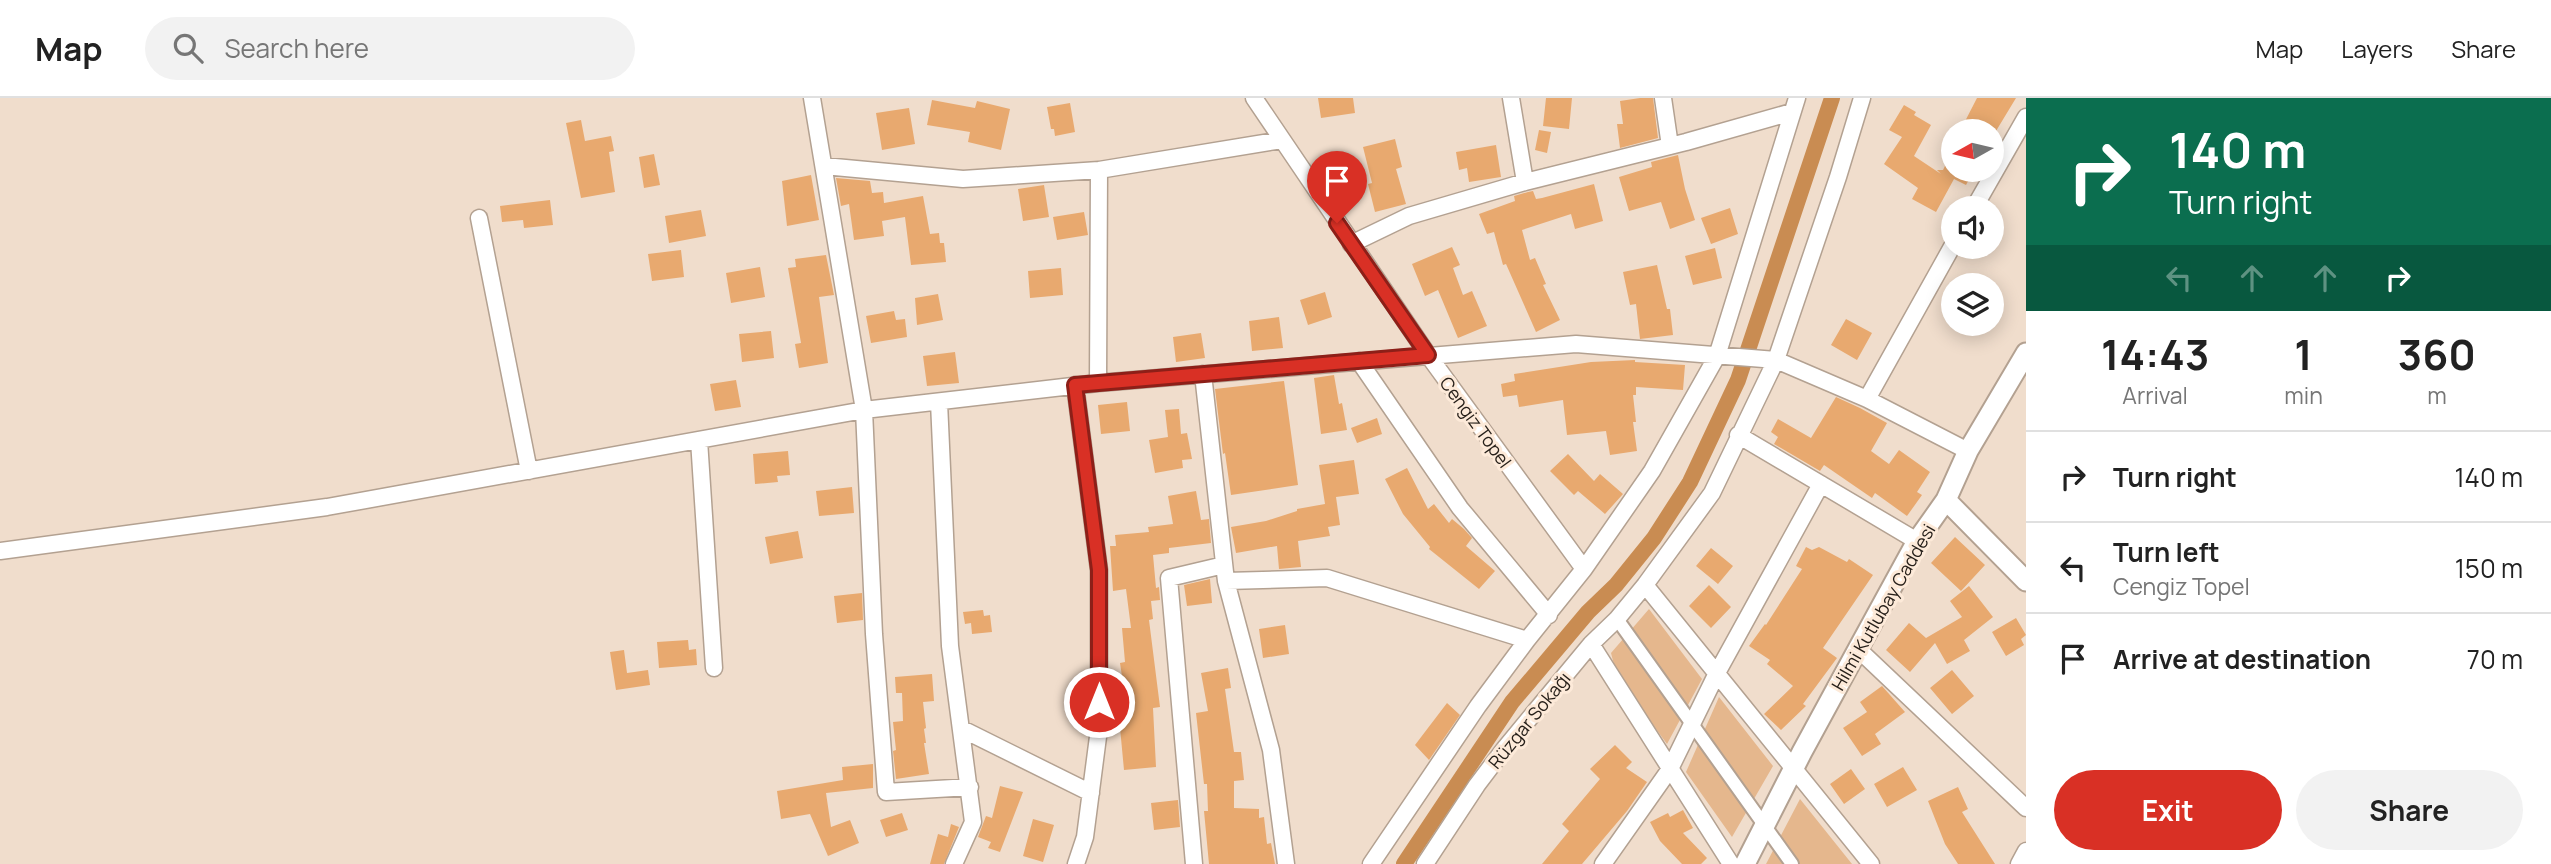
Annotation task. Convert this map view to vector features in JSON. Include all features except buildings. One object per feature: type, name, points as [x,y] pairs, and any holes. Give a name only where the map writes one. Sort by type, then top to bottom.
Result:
[{"type":"street","points":[[812,98],[864,410],[874,634],[886,792],[970,787]]},
{"type":"street","name":"Cengiz Topel","points":[[1254,98],[1428,355],[1584,569]]},
{"type":"street","points":[[1511,98],[1525,182]]},
{"type":"street","points":[[1663,98],[1670,146]]},
{"type":"street","name":"Rüzgar Sokağı","points":[[1425,864],[1491,766],[1591,644],[1617,619],[1645,585],[1712,493],[1776,360],[1862,98]]},
{"type":"street","points":[[1351,244],[1409,216],[1525,182],[1670,146],[1794,105]]},
{"type":"street","points":[[1371,864],[1478,706],[1584,569],[1652,471],[1717,356],[1794,105]]},
{"type":"street","points":[[1981,196],[2026,117]]},
{"type":"street","points":[[824,166],[963,179],[1098,170],[1282,140]]},
{"type":"street","points":[[1098,170],[1098,383]]},
{"type":"street","points":[[479,218],[529,471]]},
{"type":"street","points":[[1867,399],[1945,259]]},
{"type":"street","points":[[0,551],[327,507],[864,410],[1075,385],[1576,344],[1776,360],[1867,399],[1968,451]]},
{"type":"street","name":"Hilmi Kutlubay Caddesi","points":[[1745,864],[1794,767],[1917,541],[1946,500],[1968,451],[2026,353]]},
{"type":"street","points":[[1359,361],[1460,509],[1549,615]]},
{"type":"street","points":[[1203,374],[1225,573],[1271,750],[1286,864]]},
{"type":"street","points":[[1075,385],[1099,570],[1099,729],[1085,837],[1079,862]]},
{"type":"street","points":[[939,402],[950,646],[974,822],[954,864]]},
{"type":"street","points":[[1738,435],[1917,541]]},
{"type":"street","points":[[699,440],[713,668]]},
{"type":"street","points":[[1603,864],[1670,769],[1717,673],[1821,484]]},
{"type":"street","points":[[1946,500],[2026,581]]},
{"type":"street","points":[[1194,864],[1169,578],[1225,573],[1327,578],[1527,640]]},
{"type":"street","points":[[1645,585],[1871,864]]},
{"type":"street","points":[[1617,619],[1791,864]]},
{"type":"street","points":[[1591,644],[1731,864]]},
{"type":"street","points":[[1858,649],[2026,808]]},
{"type":"street","points":[[962,729],[1091,793]]},
{"type":"street","points":[[2019,864],[2026,851]]},
{"type":"shaded area","points":[[1649,609],[1702,679],[1667,744],[1617,676],[1611,653]]},
{"type":"shaded area","points":[[1719,697],[1773,766],[1732,837],[1686,772]]},
{"type":"shaded area","points":[[1800,799],[1852,864],[1766,864]]},
{"type":"waterway","points":[[1404,864],[1512,702],[1588,612],[1616,585],[1654,538],[1690,482],[1738,380],[1832,98]]},
{"type":"route","points":[[1099,702],[1099,570],[1075,385],[1428,355],[1337,223]]}]
